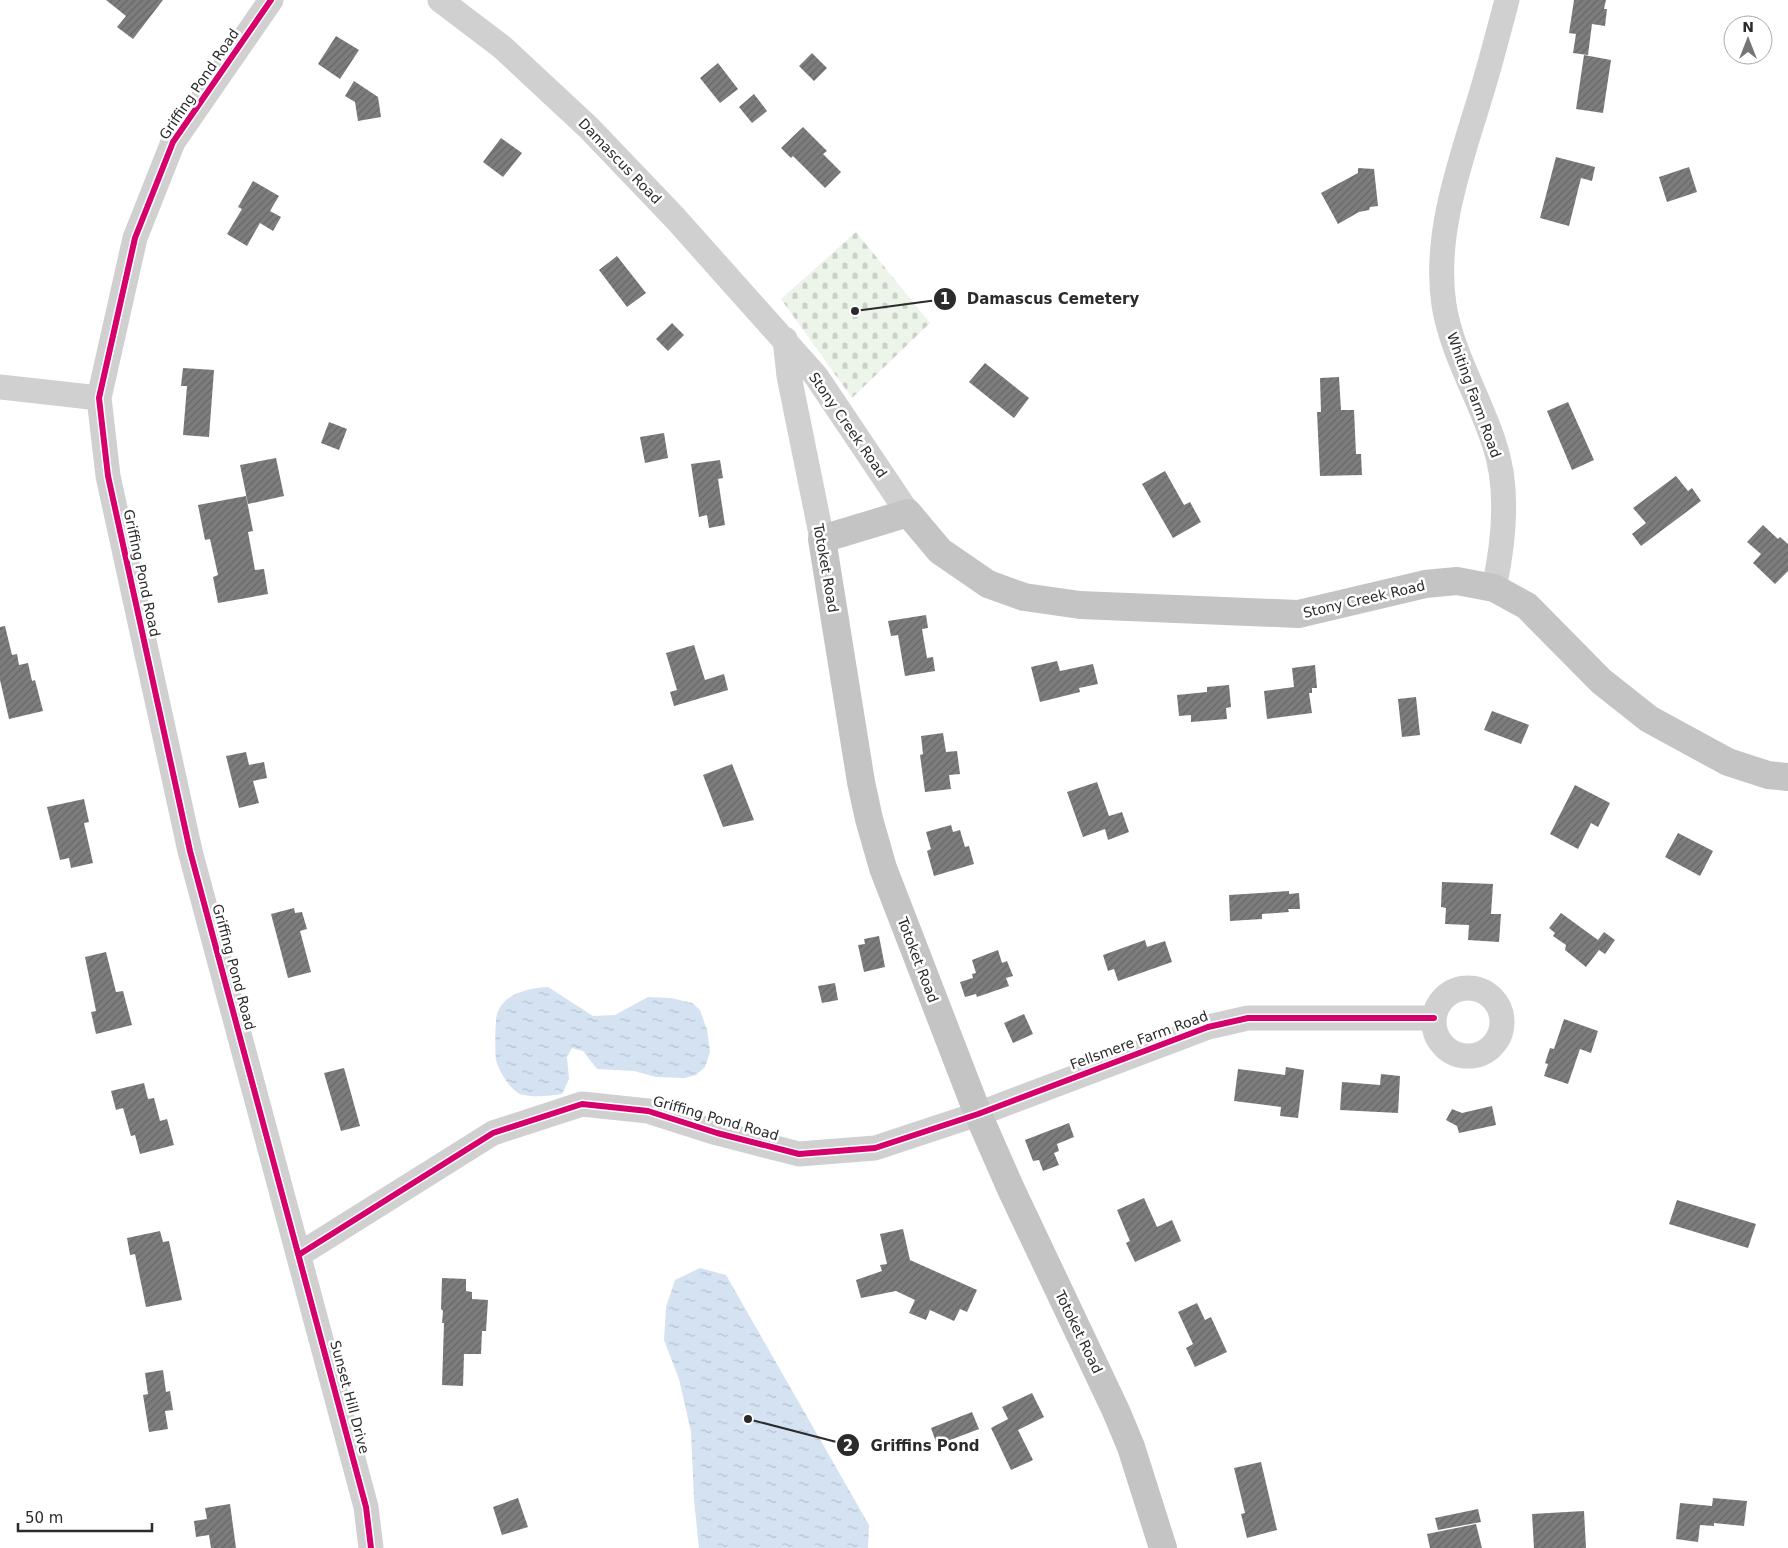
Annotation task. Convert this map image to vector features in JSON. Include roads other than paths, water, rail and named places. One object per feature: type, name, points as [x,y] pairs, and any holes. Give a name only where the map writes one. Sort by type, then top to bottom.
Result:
[{"type":"main road","name":"Stony Creek Road","points":[[908,513],[940,551],[988,584],[1024,598],[1080,605],[1298,614],[1425,584],[1457,581],[1494,588],[1527,606],[1601,681],[1649,719],[1728,762],[1768,775],[1788,777]]},
{"type":"main road","points":[[822,539],[908,513]]},
{"type":"main road","name":"Totoket Road","points":[[822,539],[861,782],[874,842],[978,1114],[1131,1447],[1163,1548]]},
{"type":"street","name":"Griffing Pond Road","points":[[270,0],[173,142],[135,238],[99,398],[108,476],[190,852],[300,1254],[493,1133],[582,1104],[648,1111],[717,1133],[799,1154],[876,1148],[978,1114]]},
{"type":"street","name":"Damascus Road","points":[[440,0],[502,47],[589,128],[675,218],[785,339]]},
{"type":"street","name":"Whiting Farm Road","points":[[1494,588],[1503,545],[1501,474],[1495,444],[1452,338],[1444,304],[1444,233],[1456,180],[1507,0]]},
{"type":"street","name":"Stony Creek Road","points":[[785,339],[836,403],[908,513]]},
{"type":"street","name":"Totoket Road","points":[[785,339],[789,376],[822,539]]},
{"type":"street","points":[[0,387],[99,398]]},
{"type":"street","name":"Fellsmere Farm Road","points":[[978,1114],[1220,1024],[1248,1018],[1434,1018]]},
{"type":"street","name":"Sunset Hill Drive","points":[[300,1254],[366,1508],[371,1548]]},
{"type":"water","points":[[548,987],[593,1016],[615,1015],[648,997],[671,998],[692,1003],[700,1010],[707,1030],[710,1052],[705,1067],[696,1075],[684,1078],[656,1077],[634,1071],[597,1069],[583,1051],[572,1048],[567,1057],[569,1079],[562,1094],[535,1096],[516,1092],[505,1080],[496,1060],[497,1014],[500,1007],[511,996],[525,990]]},
{"type":"water","points":[[700,1268],[726,1275],[869,1525],[868,1548],[699,1548],[694,1500],[691,1432],[679,1379],[664,1340],[666,1307],[675,1280]]},
{"type":"place","name":"Damascus Cemetery","points":[[855,311]]},
{"type":"place","name":"Griffins Pond","points":[[748,1419]]}]
